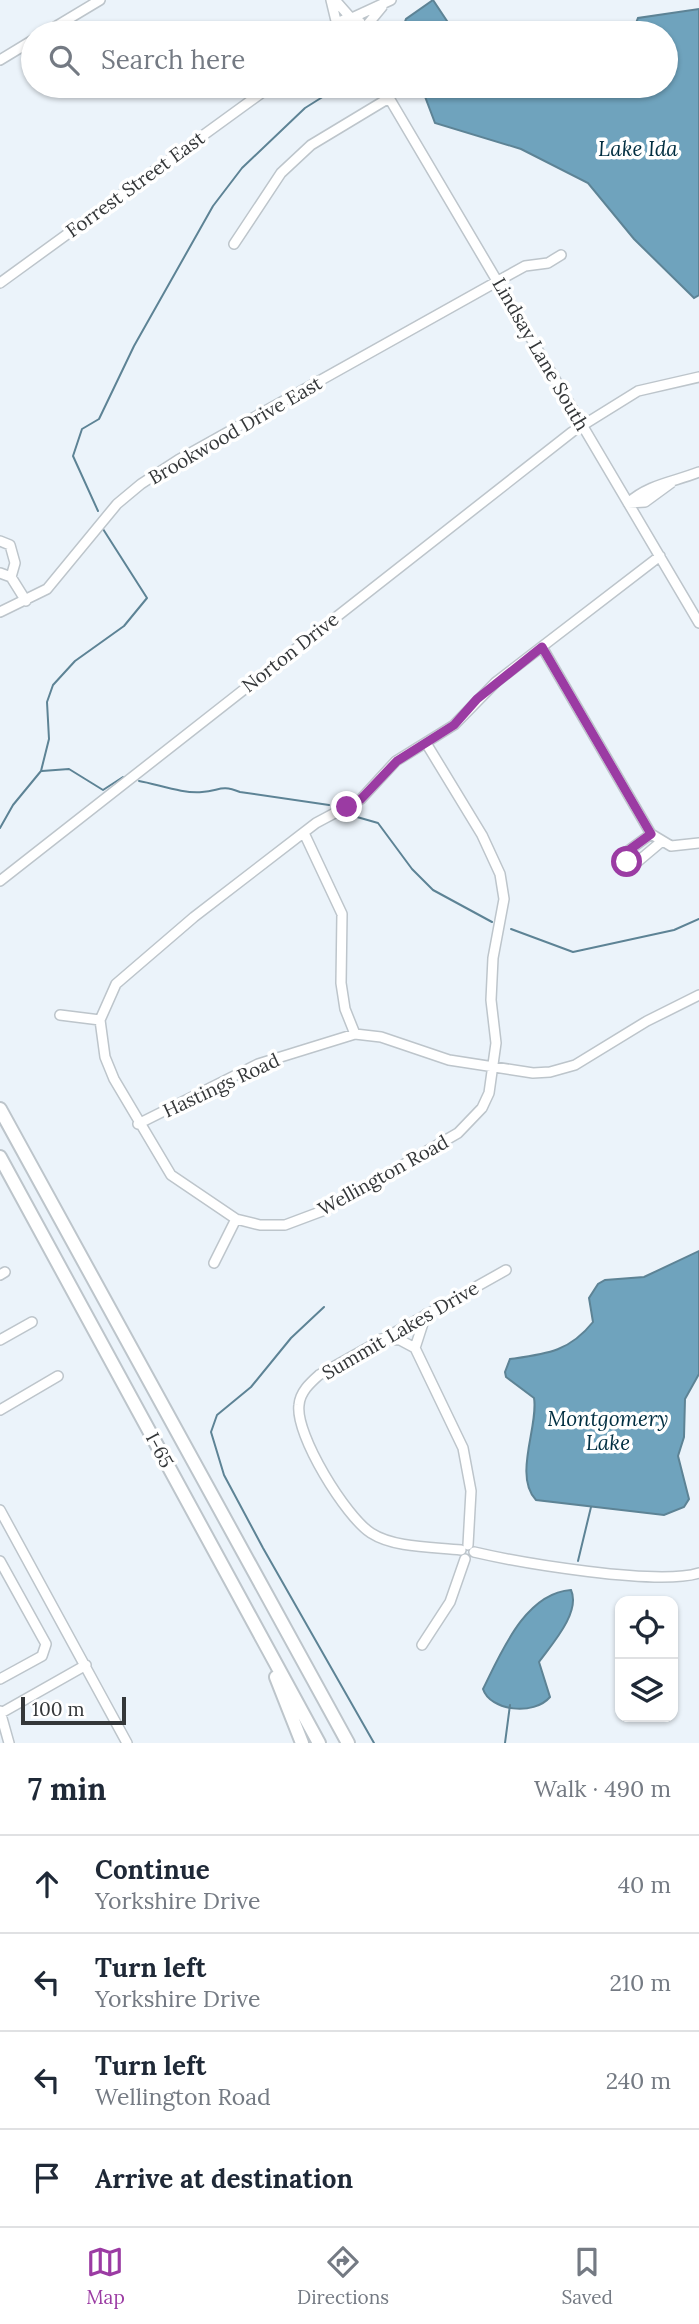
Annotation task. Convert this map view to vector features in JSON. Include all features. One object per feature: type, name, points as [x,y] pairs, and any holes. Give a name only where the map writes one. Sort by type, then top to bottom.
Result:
[{"type":"highway","points":[[0,1110],[348,1743]]},
{"type":"highway","name":"I-65","points":[[0,1157],[319,1743]]},
{"type":"highway","points":[[256,1628],[302,1743]]},
{"type":"highway","points":[[324,1698],[357,1743]]},
{"type":"street","points":[[65,21],[100,0]]},
{"type":"street","points":[[333,0],[358,21]]},
{"type":"street","points":[[333,0],[335,21]]},
{"type":"street","points":[[371,21],[391,0]]},
{"type":"street","points":[[347,21],[382,7]]},
{"type":"street","points":[[0,60],[21,47]]},
{"type":"street","name":"Forrest Street East","points":[[0,283],[254,98]]},
{"type":"street","points":[[234,244],[281,173],[311,145],[389,98]]},
{"type":"street","name":"Lindsay Lane South","points":[[389,98],[699,623]]},
{"type":"street","name":"Brookwood Drive East","points":[[0,612],[47,589],[117,504],[141,484],[178,460],[525,266],[548,263],[561,256]]},
{"type":"street","name":"Norton Drive","points":[[0,881],[582,424],[638,391],[699,376]]},
{"type":"street","points":[[628,503],[656,484],[672,482],[699,472]]},
{"type":"street","points":[[0,541],[10,545],[15,563],[11,576]]},
{"type":"street","points":[[60,1015],[100,1020],[116,984],[127,971],[304,833],[361,799],[397,761],[454,725],[477,699],[660,556]]},
{"type":"street","points":[[0,573],[11,576],[26,601]]},
{"type":"street","points":[[542,647],[651,834],[661,842],[680,847],[699,843]]},
{"type":"street","name":"Wellington Road","points":[[100,1020],[105,1058],[138,1124],[171,1175],[236,1219],[260,1225],[285,1225],[325,1210],[458,1133],[482,1108],[489,1093],[494,1068],[496,1043],[491,1000],[492,958],[504,899],[500,874],[482,835],[426,743]]},
{"type":"street","points":[[304,833],[342,914],[341,983],[345,1009],[355,1034]]},
{"type":"street","points":[[651,834],[625,853],[627,862],[636,863],[661,842]]},
{"type":"street","name":"Hastings Road","points":[[138,1124],[257,1064],[355,1034],[381,1037],[449,1060],[494,1068],[533,1073],[567,1068],[699,995]]},
{"type":"street","points":[[214,1263],[236,1219]]},
{"type":"street","name":"Summit Lakes Drive","points":[[506,1270],[381,1339],[319,1375],[306,1386],[299,1402],[298,1419],[303,1436],[358,1523],[372,1534],[397,1541],[614,1572],[671,1577],[699,1573]]},
{"type":"street","points":[[415,1348],[426,1314]]},
{"type":"street","points":[[0,1340],[32,1322]]},
{"type":"street","points":[[381,1339],[400,1340],[415,1348],[463,1448],[471,1491],[467,1551],[450,1602],[422,1645]]},
{"type":"street","points":[[0,1410],[58,1376]]},
{"type":"street","points":[[0,1510],[127,1743]]},
{"type":"street","points":[[0,1561],[46,1644],[46,1650],[42,1656],[0,1679]]},
{"type":"street","points":[[9,1743],[0,1712],[86,1665]]},
{"type":"water","points":[[433,0],[447,21],[405,21]]},
{"type":"water","name":"Lake Ida","points":[[699,9],[699,295],[694,298],[634,239],[588,183],[521,149],[435,123],[426,98],[678,98],[678,21],[637,21],[638,18]]},
{"type":"water","name":"Montgomery Lake","points":[[699,1251],[699,1374],[685,1399],[684,1437],[678,1456],[689,1499],[684,1507],[664,1515],[536,1500],[527,1478],[534,1398],[506,1377],[510,1359],[546,1353],[575,1340],[593,1322],[589,1298],[598,1284],[605,1280],[644,1277]]},
{"type":"water","points":[[571,1590],[573,1599],[569,1618],[539,1662],[550,1697],[543,1703],[524,1709],[494,1702],[483,1689],[516,1627],[540,1602]]},
{"type":"waterway","points":[[98,511],[73,456],[82,429],[99,419],[134,346],[213,206],[242,168],[305,108],[321,98]]},
{"type":"waterway","points":[[0,828],[13,805],[41,771],[49,739],[47,702],[53,685],[75,661],[124,626],[147,598],[103,529]]},
{"type":"waterway","points":[[42,771],[69,769],[103,790],[123,777]]},
{"type":"waterway","points":[[139,781],[187,792],[228,788],[329,805]]},
{"type":"waterway","points":[[350,815],[378,823],[412,869],[433,890],[492,922]]},
{"type":"waterway","points":[[511,929],[573,952],[674,930],[699,919]]},
{"type":"waterway","points":[[324,1307],[291,1338],[251,1387],[217,1415],[211,1432],[224,1475],[374,1743]]},
{"type":"waterway","points":[[578,1561],[591,1507]]},
{"type":"waterway","points":[[505,1743],[510,1705]]},
{"type":"route","points":[[347,807],[361,799],[397,761],[417,746],[448,730],[496,682],[542,647],[651,834],[625,853],[627,862]]}]
